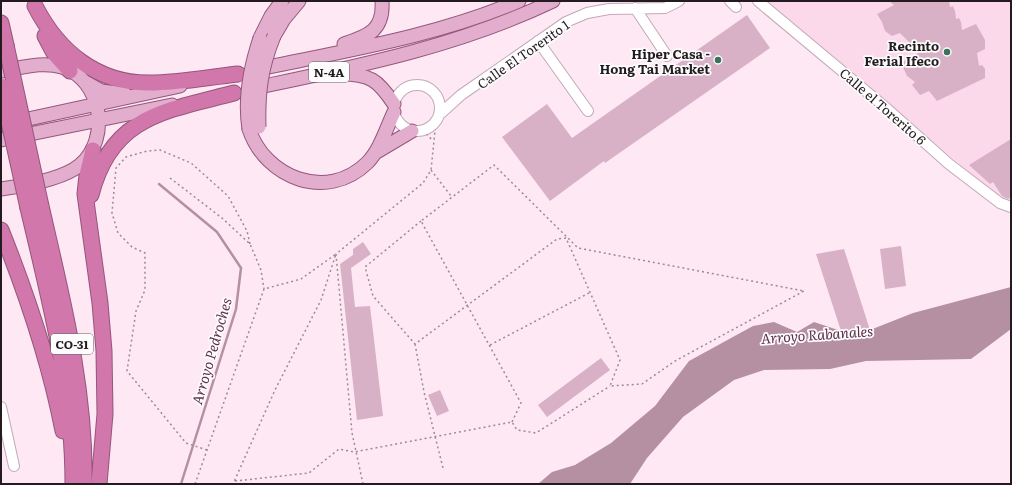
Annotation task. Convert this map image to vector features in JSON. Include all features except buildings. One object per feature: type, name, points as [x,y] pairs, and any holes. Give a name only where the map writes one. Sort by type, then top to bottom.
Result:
[{"type":"highway","points":[[34,4],[49,31],[65,49],[87,66],[108,76],[149,83],[238,74]]},
{"type":"highway","points":[[34,4],[50,46],[75,75]]},
{"type":"highway","name":"CO-31","points":[[1,23],[65,377],[71,431],[73,484]]},
{"type":"highway","name":"CO-31","points":[[1,86],[35,207],[78,379],[84,448],[84,484]]},
{"type":"highway","points":[[87,213],[101,166],[115,144],[130,129],[162,112],[234,93]]},
{"type":"highway","points":[[93,150],[86,180],[87,213],[100,303],[104,351],[105,414],[99,484]]},
{"type":"highway","points":[[3,236],[52,380],[63,432],[67,484]]},
{"type":"main road","points":[[282,1],[271,16],[260,38],[248,83],[247,115],[268,160],[280,171],[300,181],[325,183],[345,177],[355,172],[366,163],[374,154],[394,108],[377,82],[368,77],[356,74],[321,74]]},
{"type":"main road","points":[[254,128],[262,71],[274,36],[284,19],[299,1]]},
{"type":"main road","points":[[322,57],[343,44],[371,33],[380,22],[383,11],[382,1]]},
{"type":"main road","name":"N-4A","points":[[96,104],[322,57],[456,24],[519,1]]},
{"type":"main road","name":"N-4A","points":[[99,119],[234,93],[321,74],[470,36],[514,20],[553,1]]},
{"type":"main road","points":[[1,72],[41,65],[56,66],[75,75],[96,88],[110,93],[153,92]]},
{"type":"main road","points":[[1,189],[64,174],[79,166],[93,150],[98,136],[99,119],[96,104],[92,94],[75,75]]},
{"type":"main road","points":[[1,125],[96,104]]},
{"type":"main road","points":[[1,140],[99,119]]},
{"type":"main road","points":[[374,154],[418,130]]},
{"type":"street","name":"Calle El Torerito 1","points":[[438,117],[461,95],[566,22],[587,13],[609,9],[665,8],[679,1]]},
{"type":"street","name":"Calle el Torerito 6","points":[[758,1],[880,102],[949,164],[1000,203],[1011,207]]},
{"type":"street","points":[[635,8],[667,56]]},
{"type":"street","points":[[538,41],[588,111]]},
{"type":"street","points":[[413,85],[427,86],[437,96],[440,102],[438,117],[418,130],[400,124],[394,108],[400,91],[413,85]]},
{"type":"street","points":[[437,96],[461,95]]},
{"type":"street","points":[[1,407],[14,466]]},
{"type":"path","points":[[264,289],[301,279],[336,254],[423,183],[431,170],[433,140],[438,117]]},
{"type":"path","points":[[418,130],[433,140]]},
{"type":"path","points":[[195,484],[264,289],[261,270],[250,244],[247,231],[228,196],[191,163],[160,150],[147,150],[126,157],[116,168],[112,213],[118,233],[132,247],[145,253],[145,290],[136,312],[127,371],[186,443],[207,450]]},
{"type":"path","points":[[443,468],[424,392],[415,344],[373,296],[366,267],[451,196],[494,165],[566,238],[578,248],[804,291],[675,361],[642,384],[610,386],[536,433],[517,430],[512,422]]},
{"type":"path","points":[[431,170],[451,196]]},
{"type":"path","points":[[170,178],[222,218],[250,244]]},
{"type":"path","points":[[421,221],[466,306],[490,345],[521,403],[512,422]]},
{"type":"path","points":[[566,238],[620,360],[610,386]]},
{"type":"path","points":[[415,344],[557,239],[566,238]]},
{"type":"path","points":[[336,254],[354,452],[363,484]]},
{"type":"path","points":[[233,484],[275,390],[321,300],[336,254]]},
{"type":"path","points":[[490,345],[589,292]]},
{"type":"path","points":[[234,481],[309,473],[339,449],[354,452],[435,435],[512,422]]},
{"type":"shaded area","points":[[765,1],[1011,1],[1011,204],[1006,203]]},
{"type":"water","name":"Arroyo Rabanales","points":[[1011,287],[1011,329],[971,359],[866,361],[830,369],[764,370],[734,380],[683,417],[647,458],[630,484],[538,484],[552,472],[575,465],[611,443],[655,406],[689,361],[753,326],[774,322],[797,332],[814,322],[841,331],[870,330],[913,313]]},
{"type":"waterway","name":"Arroyo Pedroches","points":[[159,184],[217,232],[241,268],[236,309],[181,484]]},
{"type":"place","name":"Recinto Ferial Ifeco","points":[[947,52]]},
{"type":"place","name":"Hiper Casa - Hong Tai Market","points":[[718,60]]}]
